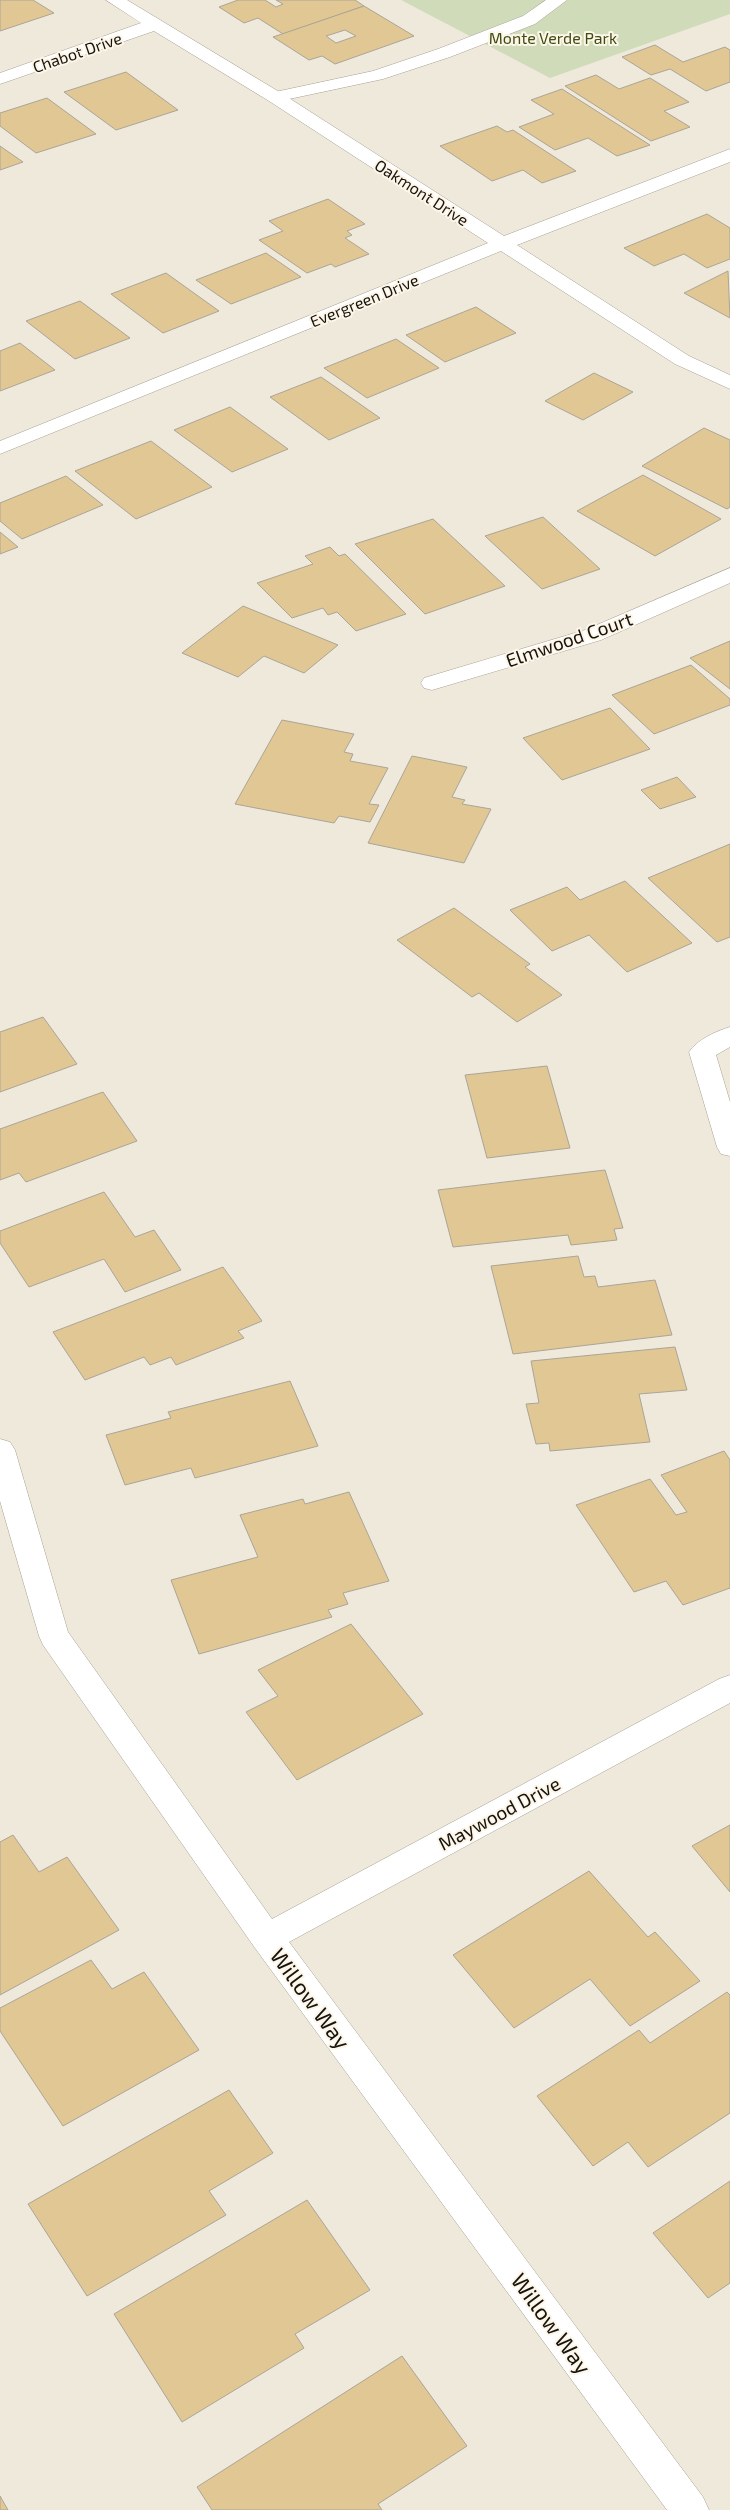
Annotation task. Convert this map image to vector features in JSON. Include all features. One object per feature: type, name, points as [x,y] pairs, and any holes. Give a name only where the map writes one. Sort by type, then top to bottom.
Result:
[{"type":"street","name":"Oakmont Drive","points":[[115,0],[154,26],[275,97],[682,360],[730,383]]},
{"type":"street","points":[[275,97],[377,75],[529,20],[558,0]]},
{"type":"street","name":"Chabot Drive","points":[[0,79],[154,26]]},
{"type":"street","name":"Evergreen Drive","points":[[0,448],[502,244],[730,155]]},
{"type":"street","name":"Elmwood Court","points":[[432,684],[594,635],[730,575]]},
{"type":"street","points":[[730,1036],[702,1052],[730,1147]]},
{"type":"street","name":"Willow Way","points":[[0,1450],[54,1636],[268,1938],[690,2510]]},
{"type":"street","name":"Maywood Drive","points":[[268,1938],[730,1688]]},
{"type":"green space","name":"Monte Verde Park","points":[[401,0],[730,0],[730,14],[550,78]]},
{"type":"building","points":[[0,0],[33,0],[54,13],[0,31]]},
{"type":"building","points":[[238,0],[265,0],[276,7],[283,4],[276,0],[355,0],[364,6],[283,34],[258,18],[244,23],[219,7]]},
{"type":"building","points":[[364,6],[414,36],[335,64],[322,56],[309,60],[273,37]],"holes":[[[345,30],[356,36],[336,43],[326,36]]]},
{"type":"building","points":[[655,45],[683,62],[725,47],[730,50],[730,82],[706,91],[670,69],[651,75],[622,57]]},
{"type":"building","points":[[126,72],[178,110],[116,130],[64,92]]},
{"type":"building","points":[[596,75],[619,89],[650,78],[689,102],[664,111],[690,127],[651,141],[565,86]]},
{"type":"building","points":[[562,89],[650,145],[617,156],[588,138],[555,150],[519,127],[554,114],[531,100]]},
{"type":"building","points":[[47,98],[96,134],[36,153],[0,126],[0,113]]},
{"type":"building","points":[[497,126],[507,132],[513,130],[576,171],[542,183],[523,170],[492,181],[440,146]]},
{"type":"building","points":[[0,146],[23,162],[0,170]]},
{"type":"building","points":[[328,199],[365,224],[347,231],[352,235],[345,238],[369,254],[335,267],[331,264],[307,273],[259,240],[283,231],[269,221]]},
{"type":"building","points":[[707,214],[730,228],[730,259],[707,268],[684,254],[654,266],[624,248]]},
{"type":"building","points":[[266,253],[301,277],[231,304],[196,280]]},
{"type":"building","points":[[728,271],[730,318],[684,293]]},
{"type":"building","points":[[166,273],[219,311],[163,333],[111,294]]},
{"type":"building","points":[[80,301],[130,338],[75,359],[26,321]]},
{"type":"building","points":[[476,307],[516,333],[445,362],[406,335]]},
{"type":"building","points":[[396,339],[439,368],[367,398],[324,368]]},
{"type":"building","points":[[20,343],[55,370],[0,391],[0,351]]},
{"type":"building","points":[[594,373],[633,392],[583,420],[545,401]]},
{"type":"building","points":[[321,377],[380,418],[329,440],[270,397]]},
{"type":"building","points":[[230,407],[288,449],[232,472],[174,430]]},
{"type":"building","points":[[704,428],[730,440],[730,507],[727,509],[642,466]]},
{"type":"building","points":[[151,441],[212,487],[136,519],[75,471]]},
{"type":"building","points":[[643,475],[721,519],[655,556],[577,511]]},
{"type":"building","points":[[66,476],[103,505],[22,539],[0,521],[0,503]]},
{"type":"building","points":[[543,517],[600,569],[542,589],[485,536]]},
{"type":"building","points":[[433,519],[505,586],[425,614],[355,544]]},
{"type":"building","points":[[0,532],[18,547],[0,554]]},
{"type":"building","points":[[330,547],[339,556],[345,554],[406,614],[356,631],[337,612],[328,615],[323,608],[292,618],[257,583],[313,564],[305,556]]},
{"type":"building","points":[[243,606],[338,645],[304,673],[264,656],[238,677],[182,653]]},
{"type":"building","points":[[730,641],[730,689],[690,658]]},
{"type":"building","points":[[691,665],[730,699],[730,705],[654,734],[612,695]]},
{"type":"building","points":[[610,708],[650,749],[562,780],[523,738]]},
{"type":"building","points":[[282,720],[354,734],[344,752],[353,754],[350,761],[388,768],[369,804],[379,805],[370,822],[339,816],[334,823],[235,804]]},
{"type":"building","points":[[412,756],[467,767],[452,797],[465,800],[462,804],[491,809],[464,863],[368,843]]},
{"type":"building","points":[[677,777],[696,797],[660,809],[641,790]]},
{"type":"building","points":[[730,844],[730,937],[717,942],[648,878]]},
{"type":"building","points":[[625,881],[692,943],[627,972],[589,935],[552,951],[510,910],[567,887],[580,900]]},
{"type":"building","points":[[454,908],[530,964],[525,967],[562,995],[517,1022],[479,993],[472,997],[397,940]]},
{"type":"building","points":[[43,1017],[77,1064],[0,1092],[0,1032]]},
{"type":"building","points":[[547,1066],[570,1148],[487,1158],[465,1075]]},
{"type":"building","points":[[103,1092],[137,1141],[26,1182],[19,1173],[0,1180],[0,1129]]},
{"type":"building","points":[[605,1170],[623,1228],[614,1229],[617,1240],[571,1245],[568,1235],[453,1247],[438,1190]]},
{"type":"building","points":[[104,1192],[135,1237],[154,1230],[181,1270],[125,1292],[104,1259],[29,1287],[0,1243],[0,1231]]},
{"type":"building","points":[[578,1256],[584,1277],[595,1276],[598,1287],[655,1280],[672,1335],[513,1354],[491,1266]]},
{"type":"building","points":[[223,1267],[262,1321],[238,1331],[244,1338],[176,1365],[171,1357],[150,1365],[144,1357],[85,1380],[53,1332]]},
{"type":"building","points":[[675,1347],[687,1390],[639,1394],[650,1442],[550,1451],[549,1443],[536,1444],[526,1404],[539,1403],[531,1361]]},
{"type":"building","points":[[290,1381],[318,1446],[195,1478],[191,1468],[125,1485],[106,1435],[171,1418],[168,1412]]},
{"type":"building","points":[[724,1451],[730,1460],[730,1588],[683,1605],[666,1581],[634,1592],[576,1505],[650,1479],[676,1515],[687,1512],[661,1475]]},
{"type":"building","points":[[349,1492],[389,1581],[343,1593],[348,1604],[328,1610],[332,1617],[199,1654],[171,1580],[258,1557],[240,1515],[303,1499],[305,1504]]},
{"type":"building","points":[[351,1624],[423,1714],[297,1780],[246,1712],[278,1696],[258,1670]]},
{"type":"building","points":[[730,1825],[730,1892],[692,1846]]},
{"type":"building","points":[[13,1835],[39,1872],[67,1857],[119,1930],[0,1995],[0,1842]]},
{"type":"building","points":[[589,1871],[648,1937],[655,1932],[700,1981],[630,2026],[590,1979],[514,2028],[453,1955]]},
{"type":"building","points":[[91,1960],[112,1989],[144,1972],[199,2050],[63,2126],[0,2031],[0,2008]]},
{"type":"building","points":[[727,1992],[730,1995],[730,2113],[648,2167],[628,2142],[593,2166],[537,2096],[639,2030],[650,2043]]},
{"type":"building","points":[[229,2090],[273,2153],[209,2191],[226,2215],[87,2296],[28,2204]]},
{"type":"building","points":[[730,2181],[730,2283],[708,2298],[653,2233]]},
{"type":"building","points":[[307,2200],[370,2290],[295,2334],[304,2348],[182,2422],[114,2314]]},
{"type":"building","points":[[402,2356],[467,2446],[378,2504],[382,2510],[212,2510],[197,2487]]},
{"type":"building","points":[[0,2496],[8,2510],[0,2510]]}]
